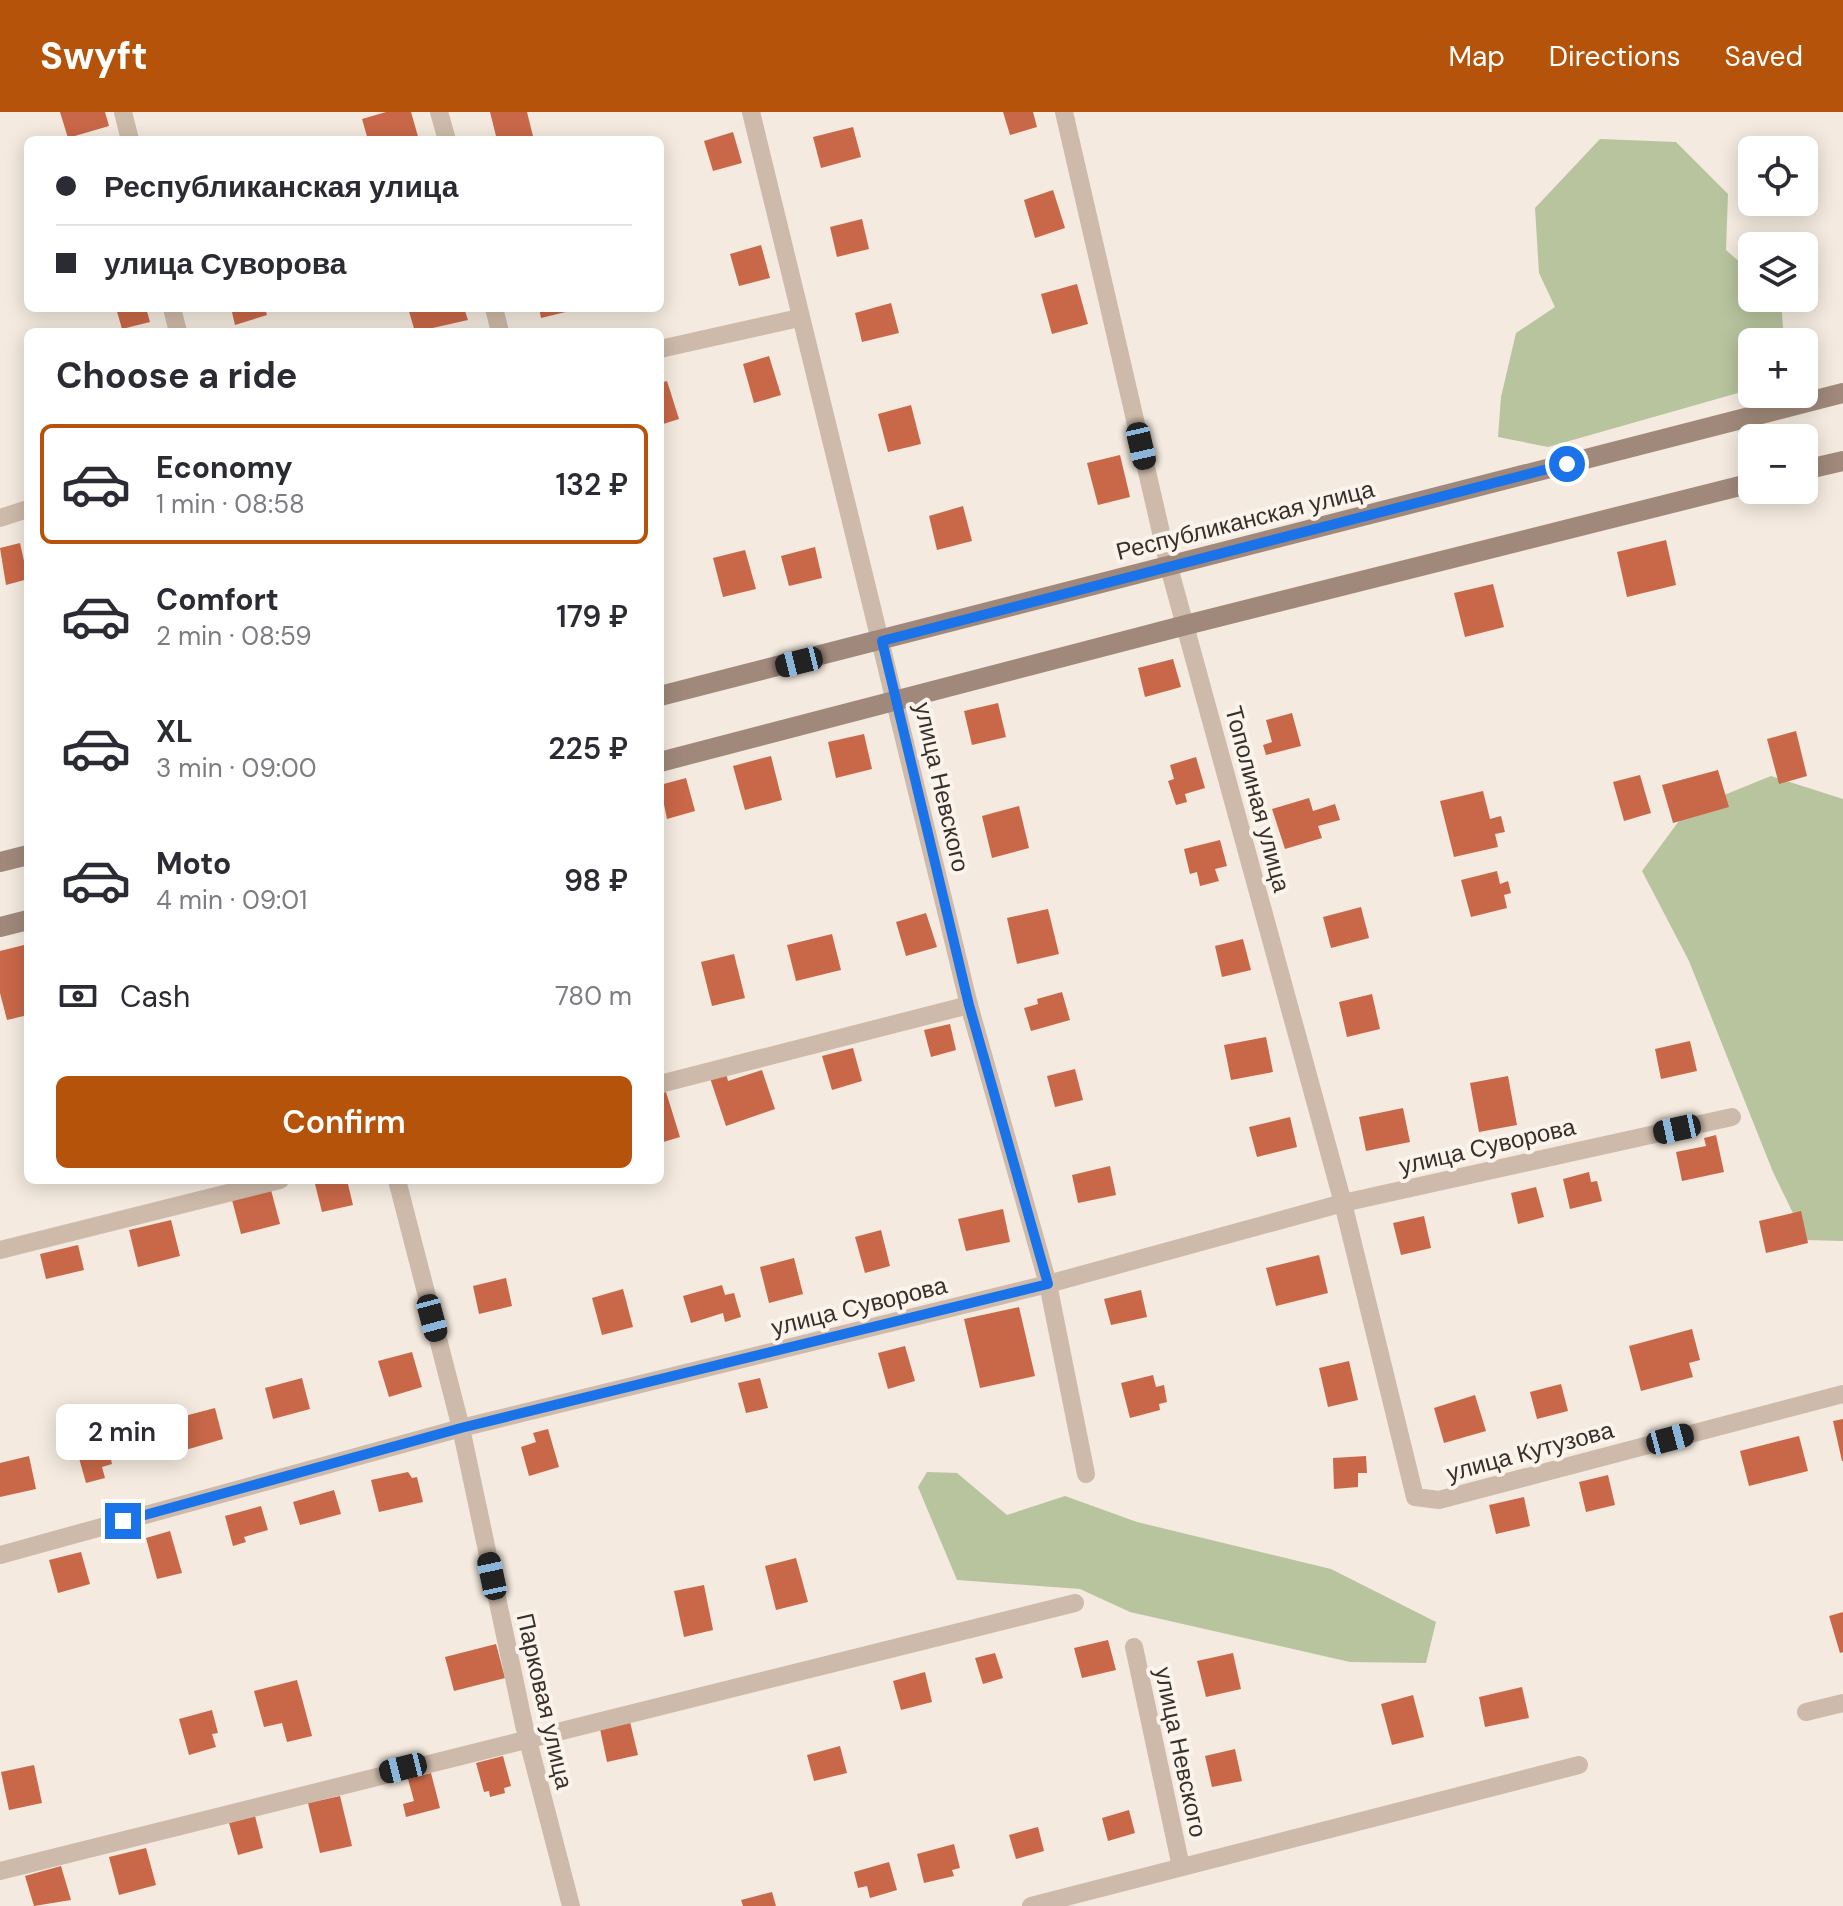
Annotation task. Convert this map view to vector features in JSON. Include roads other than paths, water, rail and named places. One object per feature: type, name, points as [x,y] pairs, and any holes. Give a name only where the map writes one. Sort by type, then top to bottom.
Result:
[{"type":"street","points":[[123,112],[129,136]]},
{"type":"street","points":[[439,112],[446,136]]},
{"type":"street","name":"улица Невского","points":[[751,112],[969,1005],[1048,1284],[1086,1474]]},
{"type":"street","name":"Тополиная улица","points":[[1064,112],[1169,567],[1343,1203],[1415,1497]]},
{"type":"street","points":[[664,348],[799,318]]},
{"type":"street","name":"Республиканская улица","points":[[664,695],[1843,393]]},
{"type":"street","points":[[1818,467],[1843,461]]},
{"type":"street","points":[[664,761],[1186,625],[1738,487]]},
{"type":"street","points":[[0,518],[24,510]]},
{"type":"street","points":[[0,862],[24,856]]},
{"type":"street","points":[[0,927],[24,921]]},
{"type":"street","points":[[664,1083],[969,1005]]},
{"type":"street","name":"улица Суворова","points":[[0,1555],[461,1428],[1048,1284],[1343,1203],[1732,1117]]},
{"type":"street","points":[[0,1250],[264,1184]]},
{"type":"street","name":"Парковая улица","points":[[398,1184],[461,1428],[527,1737],[571,1906]]},
{"type":"street","name":"улица Кутузова","points":[[1415,1497],[1439,1500],[1843,1394]]},
{"type":"street","points":[[0,1871],[527,1737],[1075,1603]]},
{"type":"street","name":"улица Невского","points":[[1134,1647],[1181,1867]]},
{"type":"street","points":[[1806,1712],[1843,1703]]},
{"type":"street","points":[[1031,1906],[1579,1765]]}]
